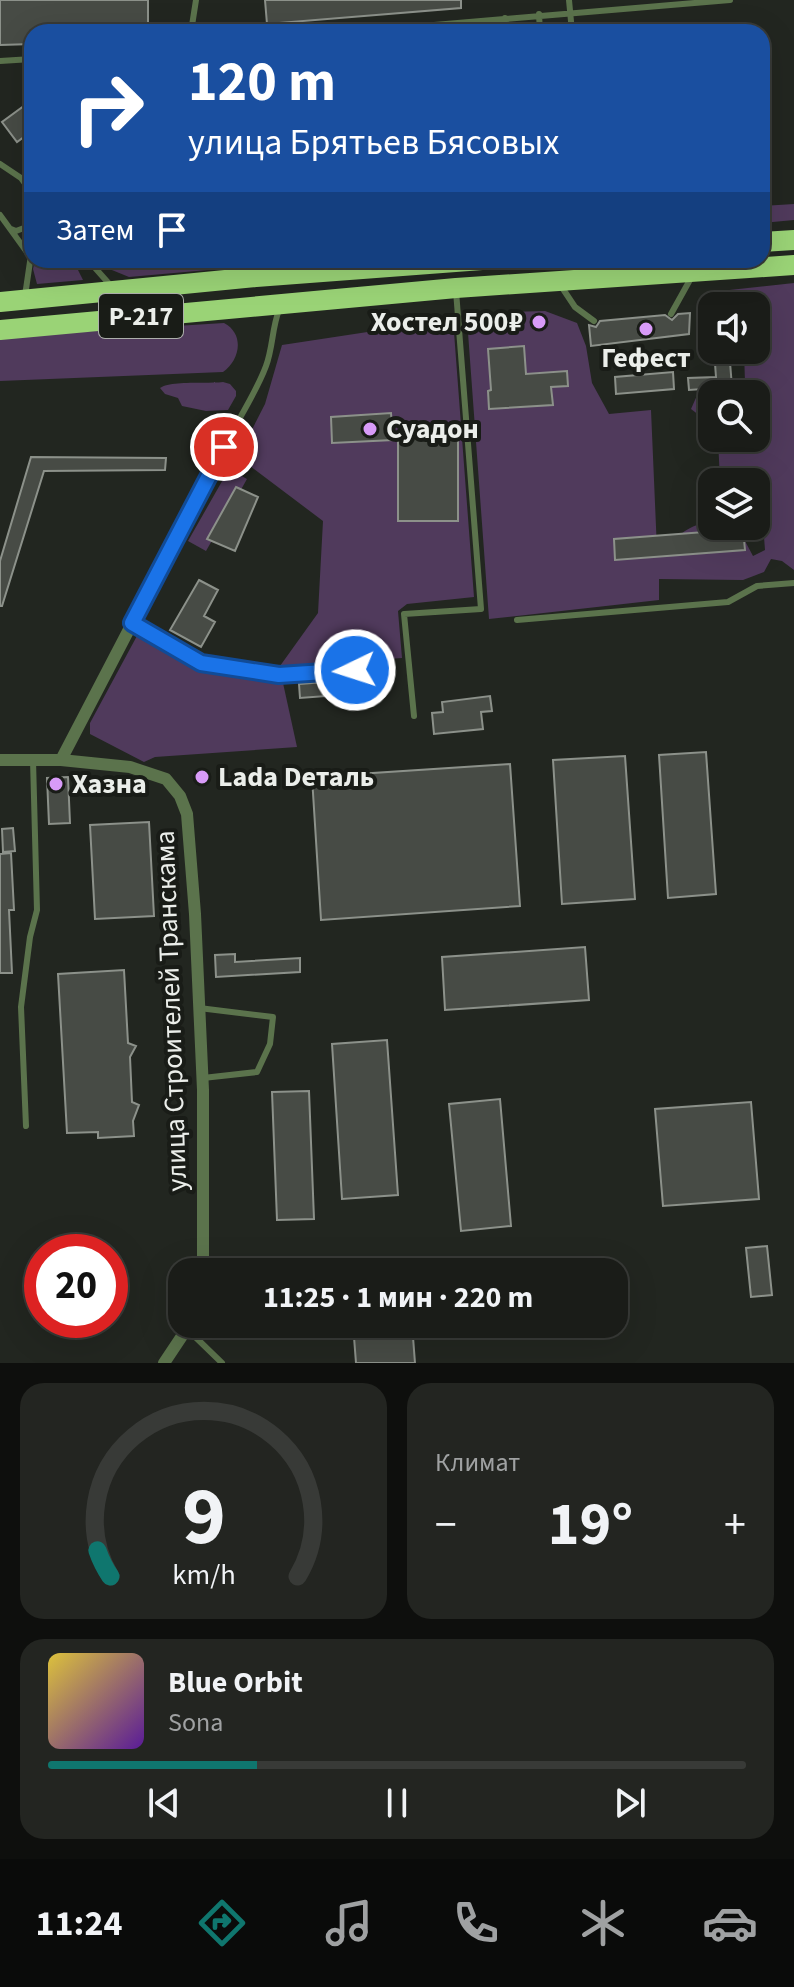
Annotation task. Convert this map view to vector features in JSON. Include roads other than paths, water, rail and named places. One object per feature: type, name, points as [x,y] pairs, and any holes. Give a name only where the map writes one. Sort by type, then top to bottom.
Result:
[{"type":"highway","points":[[770,242],[794,240]]},
{"type":"highway","name":"Р-217","points":[[770,267],[794,265]]},
{"type":"highway","name":"Р-217","points":[[0,302],[117,293],[254,268]]},
{"type":"highway","name":"Р-217","points":[[0,330],[456,288],[752,268]]},
{"type":"street","points":[[61,760],[224,447]]},
{"type":"street","name":"улица Строителей Транскама","points":[[0,760],[61,760],[130,767],[166,779],[180,796],[187,814],[203,1078],[203,1258]]},
{"type":"street","points":[[164,1363],[180,1338]]},
{"type":"lane","points":[[192,24],[196,0]]},
{"type":"lane","points":[[569,0],[571,24]]},
{"type":"lane","points":[[433,24],[730,0]]},
{"type":"lane","points":[[539,14],[540,24]]},
{"type":"lane","points":[[505,18],[505,24]]},
{"type":"lane","points":[[0,61],[24,60]]},
{"type":"lane","points":[[0,164],[24,182]]},
{"type":"lane","points":[[0,215],[24,244]]},
{"type":"lane","points":[[8,227],[16,231],[24,228]]},
{"type":"lane","points":[[23,300],[30,268]]},
{"type":"lane","points":[[95,268],[117,293]]},
{"type":"lane","points":[[671,314],[695,272]]},
{"type":"lane","points":[[557,280],[575,307],[594,321]]},
{"type":"lane","points":[[414,716],[404,614],[481,609],[456,288]]},
{"type":"lane","points":[[224,447],[266,368],[281,303]]},
{"type":"lane","points":[[517,620],[728,602],[757,586],[794,583]]},
{"type":"lane","points":[[132,623],[201,663],[279,675],[381,668]]},
{"type":"lane","points":[[26,1126],[21,1007],[30,937],[37,910],[33,760]]},
{"type":"lane","points":[[199,1008],[273,1017],[270,1044],[257,1072],[203,1078]]},
{"type":"lane","points":[[199,1338],[222,1363]]},
{"type":"place","name":"Хостел 500₽","points":[[539,322]]},
{"type":"place","name":"Гефест","points":[[646,329]]},
{"type":"place","name":"Суадон","points":[[370,429]]},
{"type":"place","name":"Lada Dеталь","points":[[202,777]]},
{"type":"place","name":"Хазна","points":[[56,784]]}]
